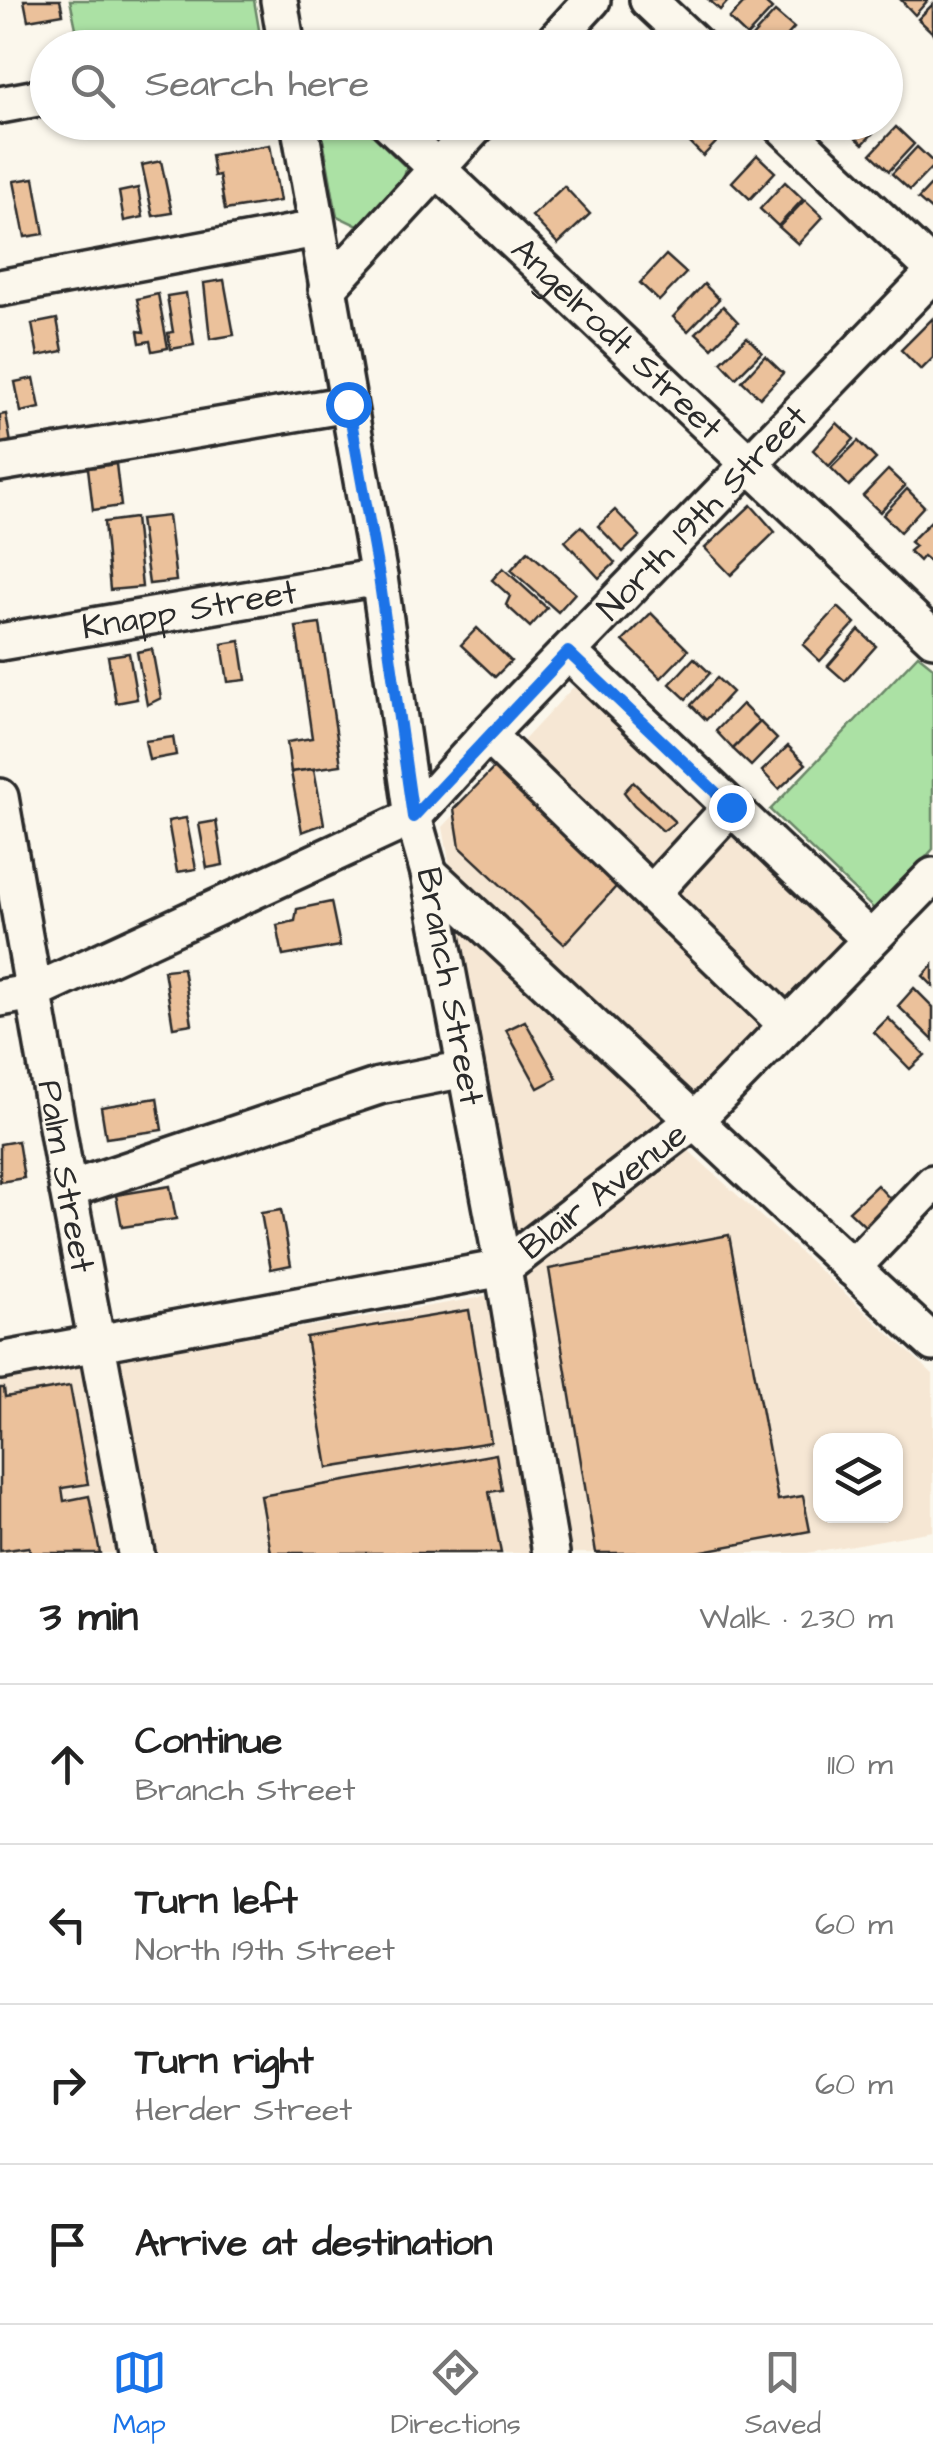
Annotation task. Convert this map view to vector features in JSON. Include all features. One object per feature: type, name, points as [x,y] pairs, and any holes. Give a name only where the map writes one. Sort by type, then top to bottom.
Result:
[{"type":"street","points":[[564,30],[592,0]]},
{"type":"street","points":[[648,0],[679,30]]},
{"type":"street","points":[[0,104],[30,99]]},
{"type":"street","name":"Branch Street","points":[[302,140],[379,577],[413,817],[429,874],[466,1069],[551,1553]]},
{"type":"street","name":"Angelrodt Street","points":[[408,140],[933,638]]},
{"type":"street","points":[[328,290],[464,140]]},
{"type":"street","points":[[797,140],[933,271]]},
{"type":"street","points":[[0,288],[316,229]]},
{"type":"street","name":"North 19th Street","points":[[17,995],[413,817],[933,271]]},
{"type":"street","points":[[0,463],[348,404]]},
{"type":"street","name":"Knapp Street","points":[[0,642],[379,577]]},
{"type":"street","points":[[568,652],[870,939]]},
{"type":"street","points":[[488,735],[787,1025]]},
{"type":"street","name":"Palm Street","points":[[0,797],[17,995],[68,1190],[136,1553]]},
{"type":"street","points":[[652,893],[731,807]]},
{"type":"street","points":[[429,874],[933,1343]]},
{"type":"street","name":"Blair Avenue","points":[[0,1361],[502,1268],[695,1120],[933,876]]},
{"type":"street","points":[[68,1190],[378,1086],[466,1069]]},
{"type":"street","points":[[852,1268],[933,1183]]},
{"type":"shaded area","points":[[577,683],[859,950],[674,1137],[933,1374],[933,1531],[807,1553],[0,1553],[0,1379],[507,1293],[503,1268],[512,1219],[443,827]]},
{"type":"green space","points":[[70,0],[254,0],[259,30],[76,30]]},
{"type":"green space","points":[[323,140],[378,140],[407,168],[400,184],[358,226],[337,216]]},
{"type":"green space","points":[[918,655],[933,667],[933,849],[877,912],[770,810]]},
{"type":"building","points":[[24,0],[60,0],[63,14],[28,20]]},
{"type":"building","points":[[709,0],[729,0],[720,10]]},
{"type":"building","points":[[747,0],[762,0],[772,9],[753,30],[741,30],[729,19]]},
{"type":"building","points":[[901,0],[928,0],[915,15]]},
{"type":"building","points":[[933,4],[933,33],[918,19]]},
{"type":"building","points":[[775,12],[794,28],[792,30],[758,30]]},
{"type":"building","points":[[903,134],[914,144],[889,171],[871,154],[884,140],[903,140]]},
{"type":"building","points":[[687,140],[718,140],[703,156]]},
{"type":"building","points":[[270,145],[280,201],[225,210],[211,155]]},
{"type":"building","points":[[917,147],[933,166],[910,190],[892,174]]},
{"type":"building","points":[[757,155],[775,172],[750,199],[732,182]]},
{"type":"building","points":[[161,161],[172,213],[153,216],[142,165]]},
{"type":"building","points":[[34,178],[44,234],[25,237],[14,181]]},
{"type":"building","points":[[785,182],[803,199],[778,226],[760,209]]},
{"type":"building","points":[[933,183],[933,212],[918,199]]},
{"type":"building","points":[[564,186],[590,214],[558,244],[532,216]]},
{"type":"building","points":[[138,188],[143,217],[124,221],[119,192]]},
{"type":"building","points":[[805,200],[823,217],[798,244],[779,227]]},
{"type":"building","points":[[666,255],[686,273],[659,301],[640,283]]},
{"type":"building","points":[[224,280],[234,335],[210,339],[204,283]]},
{"type":"building","points":[[704,284],[719,299],[688,331],[673,317]]},
{"type":"building","points":[[186,293],[194,345],[171,349],[168,333],[173,332],[167,296]]},
{"type":"building","points":[[158,294],[168,348],[152,351],[150,341],[140,343],[138,331],[144,332],[137,299]]},
{"type":"building","points":[[723,306],[738,322],[712,348],[696,333]]},
{"type":"building","points":[[933,318],[933,358],[921,370],[901,350]]},
{"type":"building","points":[[57,319],[63,351],[38,356],[32,324]]},
{"type":"building","points":[[747,337],[762,352],[736,378],[721,362]]},
{"type":"building","points":[[765,356],[783,373],[760,398],[742,381]]},
{"type":"building","points":[[34,378],[40,408],[21,412],[15,382]]},
{"type":"building","points":[[6,414],[13,455],[0,457],[0,415]]},
{"type":"building","points":[[837,423],[854,439],[829,466],[813,450]]},
{"type":"building","points":[[858,441],[876,459],[849,486],[831,468]]},
{"type":"building","points":[[116,464],[121,506],[93,510],[88,468]]},
{"type":"building","points":[[888,470],[905,486],[880,512],[863,496]]},
{"type":"building","points":[[907,489],[924,506],[900,532],[883,515]]},
{"type":"building","points":[[751,505],[775,532],[731,575],[705,548]]},
{"type":"building","points":[[615,510],[640,536],[623,552],[598,526]]},
{"type":"building","points":[[168,516],[176,581],[149,584],[140,519]]},
{"type":"building","points":[[135,518],[142,587],[110,590],[104,522]]},
{"type":"building","points":[[933,519],[933,557],[929,561],[923,556],[919,561],[909,551],[915,546],[910,542]]},
{"type":"building","points":[[581,526],[615,563],[599,578],[565,541]]},
{"type":"building","points":[[528,551],[575,593],[558,612],[511,570]]},
{"type":"building","points":[[503,568],[547,608],[530,627],[506,605],[510,596],[492,580]]},
{"type":"building","points":[[838,607],[855,623],[820,661],[803,645]]},
{"type":"building","points":[[651,613],[688,650],[661,678],[623,641]]},
{"type":"building","points":[[320,624],[341,765],[291,772],[287,742],[312,738],[296,627]]},
{"type":"building","points":[[477,628],[511,661],[495,677],[461,645]]},
{"type":"building","points":[[859,630],[876,646],[845,681],[828,666]]},
{"type":"building","points":[[240,641],[246,680],[228,682],[222,644]]},
{"type":"building","points":[[152,649],[161,698],[147,705],[137,652]]},
{"type":"building","points":[[129,653],[137,699],[116,703],[108,656]]},
{"type":"building","points":[[694,658],[710,673],[686,699],[670,684]]},
{"type":"building","points":[[717,678],[732,692],[706,720],[691,705]]},
{"type":"building","points":[[742,704],[760,722],[733,749],[716,731]]},
{"type":"building","points":[[760,722],[777,739],[751,766],[733,749]]},
{"type":"building","points":[[173,737],[176,755],[149,760],[145,741]]},
{"type":"building","points":[[788,746],[806,764],[779,789],[762,771]]},
{"type":"building","points":[[503,759],[624,878],[564,944],[460,847],[454,809]]},
{"type":"building","points":[[314,769],[324,824],[302,832],[291,772]]},
{"type":"building","points":[[633,782],[675,822],[663,831],[634,805],[624,792]]},
{"type":"building","points":[[186,818],[196,869],[177,872],[168,821]]},
{"type":"building","points":[[216,821],[223,865],[207,868],[199,824]]},
{"type":"building","points":[[331,902],[340,946],[283,956],[277,925],[295,921],[297,909]]},
{"type":"building","points":[[933,965],[933,986],[923,976]]},
{"type":"building","points":[[183,968],[192,1024],[173,1027],[164,970]]},
{"type":"building","points":[[914,988],[933,1007],[933,1040],[898,1006]]},
{"type":"building","points":[[888,1018],[925,1055],[910,1069],[874,1032]]},
{"type":"building","points":[[525,1021],[557,1078],[538,1088],[506,1030]]},
{"type":"building","points":[[157,1098],[162,1130],[106,1138],[101,1107]]},
{"type":"building","points":[[18,1141],[24,1178],[0,1182],[0,1144]]},
{"type":"building","points":[[877,1185],[894,1203],[868,1229],[849,1211]]},
{"type":"building","points":[[170,1186],[176,1219],[122,1227],[116,1195]]},
{"type":"building","points":[[281,1210],[291,1265],[271,1269],[261,1213]]},
{"type":"building","points":[[729,1235],[778,1500],[803,1496],[810,1531],[692,1553],[596,1553],[549,1269]]},
{"type":"building","points":[[469,1310],[491,1442],[328,1468],[306,1337]]},
{"type":"building","points":[[70,1386],[88,1484],[62,1488],[64,1501],[89,1496],[100,1553],[30,1553],[29,1547],[0,1551],[0,1388],[4,1388],[5,1397]]},
{"type":"building","points":[[496,1454],[502,1490],[489,1492],[501,1553],[271,1553],[261,1496]]},
{"type":"route","points":[[348,404],[379,577],[413,817],[568,652],[731,807]]}]
